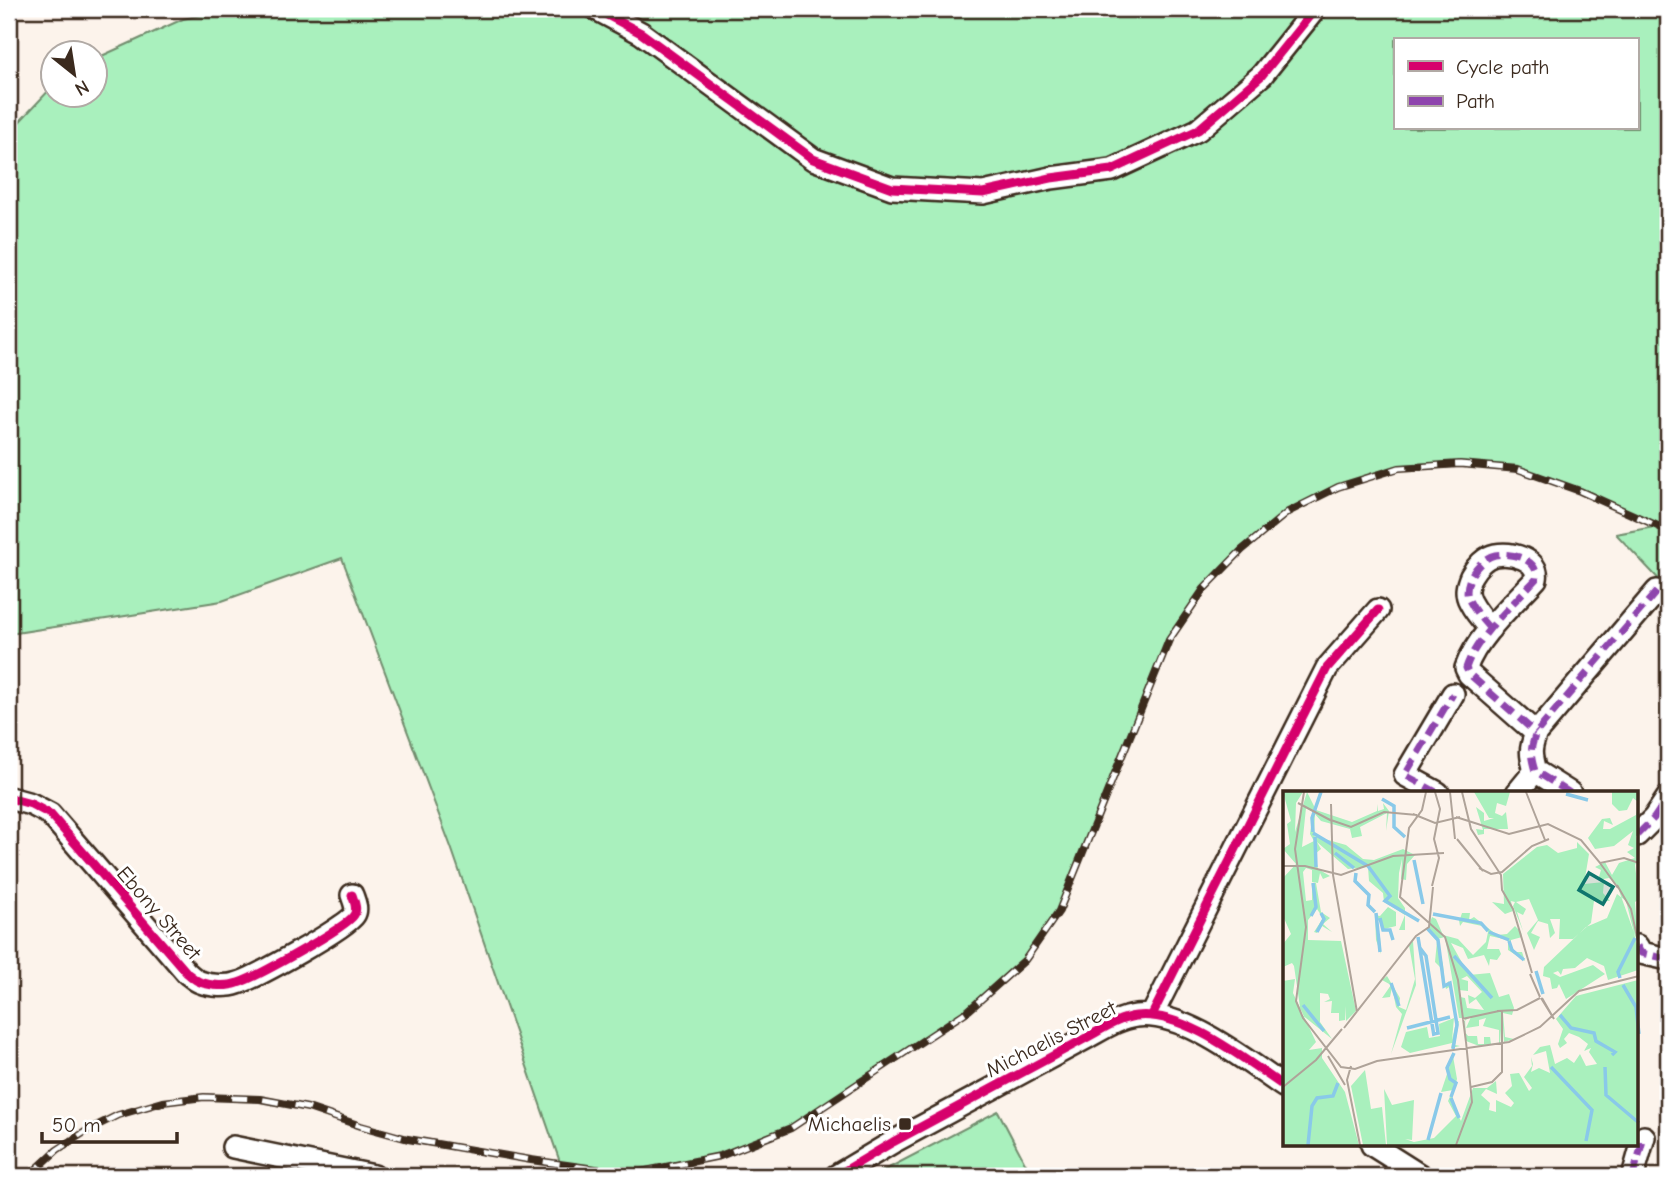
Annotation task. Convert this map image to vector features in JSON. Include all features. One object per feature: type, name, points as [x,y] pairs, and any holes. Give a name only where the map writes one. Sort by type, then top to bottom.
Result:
[{"type":"street","points":[[596,9],[641,33],[813,159],[892,188],[983,193],[1051,178],[1112,170],[1198,130],[1262,75],[1315,9]]},
{"type":"street","points":[[1567,791],[1535,771],[1530,755],[1536,733],[1657,591]]},
{"type":"street","points":[[1152,1015],[1327,668],[1378,610]]},
{"type":"street","points":[[1490,629],[1468,659],[1466,668],[1469,674],[1536,733]]},
{"type":"street","points":[[1434,791],[1405,775],[1453,694]]},
{"type":"street","points":[[1519,791],[1535,771]]},
{"type":"street","points":[[1638,834],[1654,818],[1668,797]]},
{"type":"street","name":"Ebony Street","points":[[9,798],[31,804],[50,814],[187,973],[199,982],[237,984],[270,968],[353,917],[356,909],[352,895]]},
{"type":"street","points":[[1638,948],[1641,953],[1668,959]]},
{"type":"street","name":"Michaelis Street","points":[[836,1176],[894,1142],[1117,1022],[1133,1016],[1152,1015],[1202,1032],[1283,1086]]},
{"type":"street","points":[[1633,1176],[1644,1137]]},
{"type":"street","points":[[1374,1146],[1421,1176]]},
{"type":"street","points":[[233,1147],[374,1176]]},
{"type":"green space","points":[[229,9],[1668,9],[1668,589],[1616,534],[1659,526],[1580,491],[1518,469],[1459,464],[1399,468],[1338,487],[1288,512],[1242,550],[1204,589],[1169,640],[1059,911],[1025,960],[969,1010],[791,1128],[720,1156],[631,1174],[560,1162],[451,847],[342,558],[222,601],[9,634],[9,133],[38,102],[38,108],[108,108],[108,53],[183,19]]},
{"type":"green space","points":[[998,1111],[1032,1176],[883,1176],[881,1172]]},
{"type":"railway","points":[[29,1176],[57,1150],[118,1115],[163,1102],[204,1097],[260,1099],[308,1108],[408,1139],[631,1174],[720,1156],[791,1128],[969,1010],[1025,960],[1059,911],[1169,640],[1204,589],[1242,550],[1288,512],[1338,487],[1399,468],[1460,464],[1518,469],[1580,491],[1668,532]]},
{"type":"marked path","points":[[1490,629],[1487,626],[1482,620],[1468,599],[1467,589],[1471,576],[1475,569],[1491,556],[1502,554],[1523,558],[1534,566],[1536,579],[1496,621],[1487,633],[1478,644],[1466,668],[1469,674],[1536,733]]},
{"type":"marked path","points":[[1567,791],[1535,771],[1531,752],[1536,733],[1657,591]]},
{"type":"marked path","points":[[1434,791],[1405,775],[1453,694]]},
{"type":"marked path","points":[[1638,834],[1654,818],[1668,797]]},
{"type":"marked path","points":[[1638,948],[1641,953],[1668,959]]},
{"type":"marked path","points":[[1633,1176],[1644,1137]]},
{"type":"cycle path","points":[[596,9],[641,33],[813,159],[892,188],[983,193],[1051,178],[1112,170],[1198,130],[1262,75],[1315,9]]},
{"type":"cycle path","points":[[1152,1015],[1327,668],[1378,610]]},
{"type":"cycle path","points":[[9,798],[31,804],[50,814],[187,973],[204,983],[238,983],[319,940],[354,915],[356,908],[352,895]]},
{"type":"cycle path","points":[[836,1176],[893,1142],[1129,1017],[1155,1016],[1194,1029],[1283,1086]]},
{"type":"place","name":"Michaelis","points":[[905,1124]]}]
